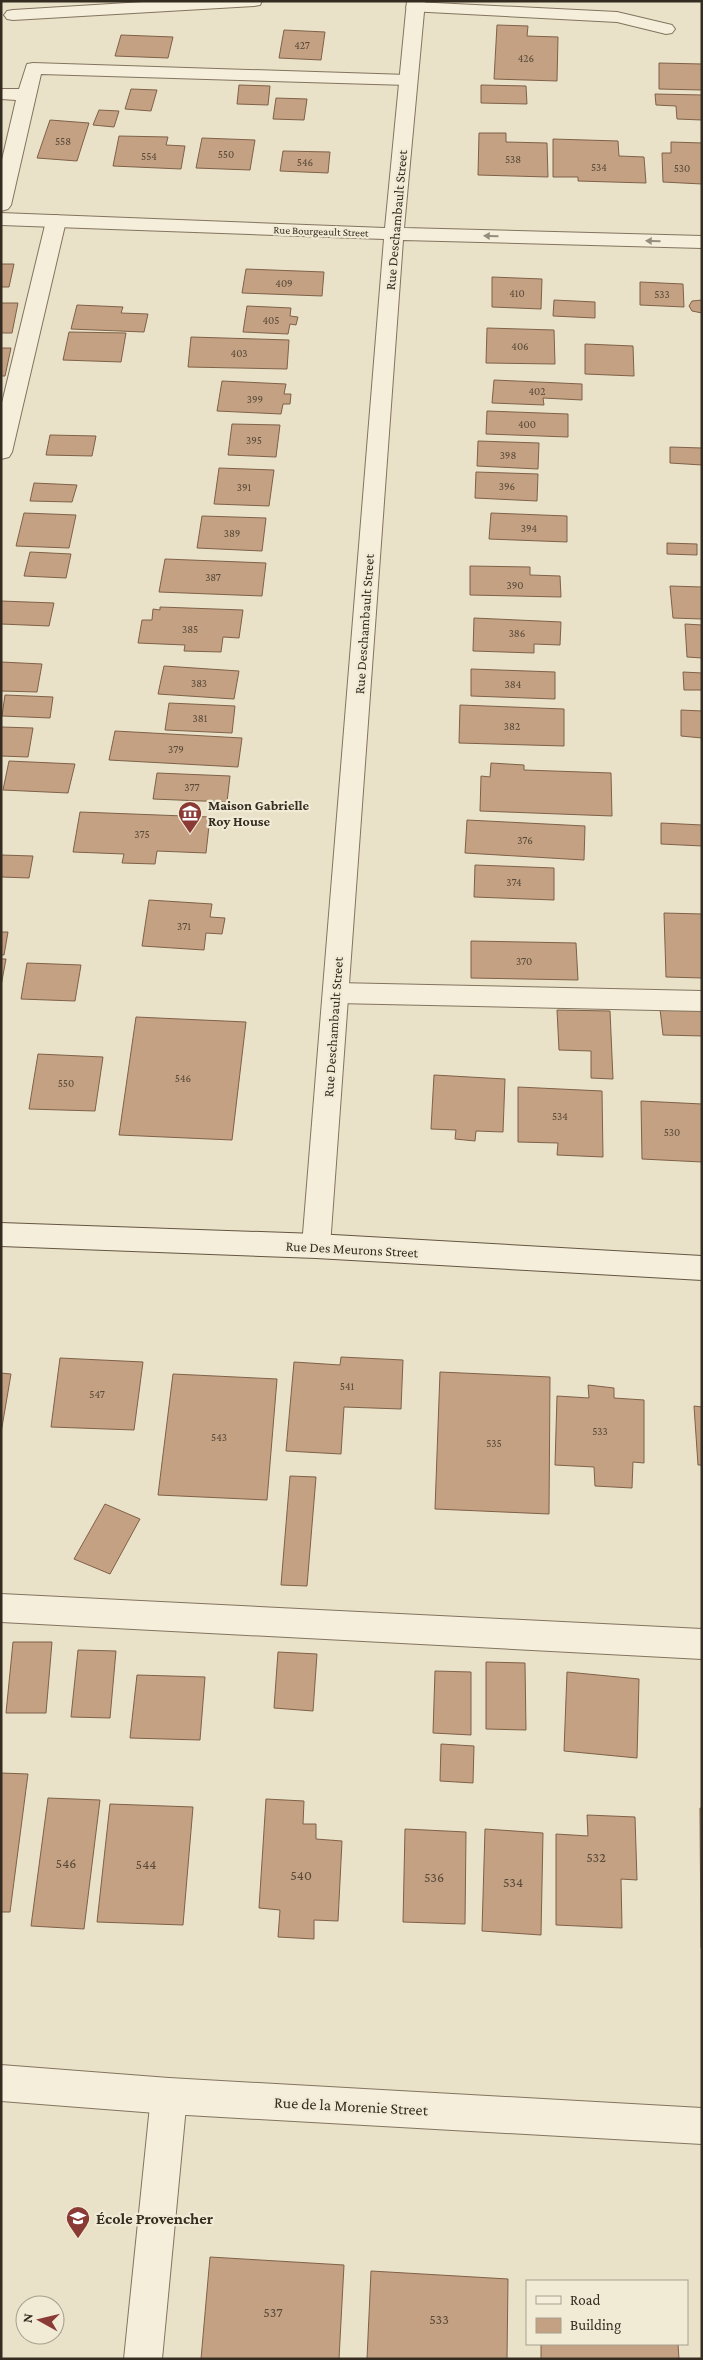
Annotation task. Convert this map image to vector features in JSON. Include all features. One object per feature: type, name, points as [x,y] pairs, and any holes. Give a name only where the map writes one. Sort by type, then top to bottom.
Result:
[{"type":"street","points":[[7,18],[40,1]]},
{"type":"street","points":[[7,18],[254,1]]},
{"type":"street","points":[[416,4],[617,17],[666,29]]},
{"type":"street","name":"Rue Deschambault Street","points":[[316,1246],[394,234],[416,4]]},
{"type":"street","points":[[1,205],[6,160],[27,95],[33,68],[408,80]]},
{"type":"street","points":[[1,94],[27,95]]},
{"type":"street","name":"Rue Bourgeault Street","points":[[1,219],[394,234],[702,242]]},
{"type":"street","points":[[1,452],[56,221]]},
{"type":"street","points":[[336,993],[702,1001]]},
{"type":"street","name":"Rue Des Meurons Street","points":[[1,1234],[316,1246],[702,1268]]},
{"type":"street","points":[[1,1608],[702,1644]]},
{"type":"street","name":"Rue de la Morenie Street","points":[[1,2084],[168,2096],[702,2126]]},
{"type":"street","points":[[143,2359],[168,2096]]},
{"type":"building","points":[[497,25],[528,26],[527,36],[558,37],[557,81],[494,79]]},
{"type":"building","points":[[284,30],[325,32],[321,60],[279,58]]},
{"type":"building","points":[[121,35],[173,37],[168,58],[115,56]]},
{"type":"building","points":[[659,63],[702,64],[702,90],[659,89]]},
{"type":"building","points":[[239,85],[270,86],[268,105],[237,104]]},
{"type":"building","points":[[481,85],[526,86],[527,104],[481,103]]},
{"type":"building","points":[[131,89],[157,90],[151,111],[125,109]]},
{"type":"building","points":[[655,94],[702,95],[702,120],[677,119],[676,106],[656,105]]},
{"type":"building","points":[[276,98],[307,99],[304,120],[273,119]]},
{"type":"building","points":[[99,110],[119,111],[114,127],[93,125]]},
{"type":"building","points":[[50,120],[89,123],[77,161],[37,158]]},
{"type":"building","points":[[479,133],[506,133],[506,142],[547,143],[548,177],[478,175]]},
{"type":"building","points":[[119,136],[168,137],[166,145],[185,146],[181,169],[113,166]]},
{"type":"building","points":[[202,138],[255,140],[250,170],[196,168]]},
{"type":"building","points":[[553,139],[618,141],[619,156],[644,157],[646,183],[578,181],[578,177],[553,177]]},
{"type":"building","points":[[671,142],[702,143],[702,184],[663,182],[662,153],[671,153]]},
{"type":"building","points":[[283,151],[330,152],[328,173],[280,171]]},
{"type":"building","points":[[1,264],[14,264],[9,287],[1,287]]},
{"type":"building","points":[[246,269],[324,272],[322,296],[242,293]]},
{"type":"building","points":[[492,277],[542,279],[541,309],[492,307]]},
{"type":"building","points":[[640,282],[683,284],[684,307],[640,305]]},
{"type":"building","points":[[554,300],[595,302],[595,318],[553,316]]},
{"type":"building","points":[[702,300],[702,313],[692,311],[689,306],[692,301]]},
{"type":"building","points":[[1,303],[18,303],[12,333],[1,333]]},
{"type":"building","points":[[77,305],[123,307],[121,313],[148,314],[144,332],[71,329]]},
{"type":"building","points":[[247,306],[291,308],[290,316],[298,317],[296,325],[290,324],[288,334],[243,332]]},
{"type":"building","points":[[487,328],[554,330],[555,364],[486,363]]},
{"type":"building","points":[[69,332],[126,333],[121,362],[63,360]]},
{"type":"building","points":[[191,337],[289,340],[287,369],[188,367]]},
{"type":"building","points":[[585,344],[633,346],[634,376],[585,374]]},
{"type":"building","points":[[1,348],[11,348],[5,376],[1,376]]},
{"type":"building","points":[[494,380],[582,384],[582,400],[543,398],[544,405],[492,403]]},
{"type":"building","points":[[222,381],[286,384],[284,394],[291,394],[290,404],[283,404],[281,414],[217,411]]},
{"type":"building","points":[[487,411],[568,414],[568,437],[486,434]]},
{"type":"building","points":[[232,424],[280,425],[276,457],[228,455]]},
{"type":"building","points":[[50,435],[96,436],[92,456],[46,455]]},
{"type":"building","points":[[478,441],[539,443],[538,469],[477,466]]},
{"type":"building","points":[[670,447],[702,448],[702,465],[670,463]]},
{"type":"building","points":[[219,468],[274,470],[269,506],[214,504]]},
{"type":"building","points":[[476,472],[538,474],[537,501],[475,498]]},
{"type":"building","points":[[34,483],[77,485],[72,502],[30,501]]},
{"type":"building","points":[[24,513],[76,515],[69,548],[16,546]]},
{"type":"building","points":[[491,513],[567,516],[567,542],[489,539]]},
{"type":"building","points":[[202,516],[266,518],[262,551],[197,548]]},
{"type":"building","points":[[667,543],[697,544],[697,555],[667,554]]},
{"type":"building","points":[[30,552],[71,554],[66,578],[24,576]]},
{"type":"building","points":[[165,559],[266,563],[262,596],[159,592]]},
{"type":"building","points":[[470,566],[530,567],[530,575],[560,576],[561,597],[470,595]]},
{"type":"building","points":[[670,586],[702,587],[702,619],[673,618]]},
{"type":"building","points":[[1,601],[54,603],[49,626],[1,624]]},
{"type":"building","points":[[160,607],[243,610],[239,638],[223,637],[221,652],[184,651],[185,645],[138,643],[142,620],[152,620],[153,609],[160,610]]},
{"type":"building","points":[[474,618],[561,622],[560,645],[534,644],[534,653],[473,651]]},
{"type":"building","points":[[685,624],[702,625],[702,658],[687,657]]},
{"type":"building","points":[[1,662],[42,664],[37,692],[1,691]]},
{"type":"building","points":[[164,666],[239,671],[234,699],[158,694]]},
{"type":"building","points":[[471,669],[555,672],[555,699],[471,696]]},
{"type":"building","points":[[683,672],[702,673],[702,690],[684,690]]},
{"type":"building","points":[[5,695],[53,697],[50,718],[2,716]]},
{"type":"building","points":[[169,703],[235,706],[232,733],[165,730]]},
{"type":"building","points":[[460,705],[564,709],[564,746],[459,743]]},
{"type":"building","points":[[681,710],[702,711],[702,738],[681,736]]},
{"type":"building","points":[[1,727],[33,728],[28,757],[1,756]]},
{"type":"building","points":[[115,731],[242,738],[238,767],[109,760]]},
{"type":"building","points":[[9,761],[75,764],[68,793],[3,790]]},
{"type":"building","points":[[491,763],[524,765],[524,770],[611,773],[612,816],[480,811],[481,776],[490,777]]},
{"type":"building","points":[[157,773],[230,776],[227,802],[153,799]]},
{"type":"building","points":[[80,812],[210,817],[206,853],[157,851],[155,864],[122,863],[124,854],[73,852]]},
{"type":"building","points":[[467,820],[585,826],[584,860],[465,853]]},
{"type":"building","points":[[661,823],[702,825],[702,846],[661,844]]},
{"type":"building","points":[[1,855],[33,856],[29,878],[1,877]]},
{"type":"building","points":[[475,865],[554,868],[554,900],[474,897]]},
{"type":"building","points":[[149,900],[212,904],[210,917],[225,918],[222,934],[206,933],[204,950],[142,946]]},
{"type":"building","points":[[664,913],[702,914],[702,978],[666,977]]},
{"type":"building","points":[[1,932],[8,932],[4,955],[1,955]]},
{"type":"building","points":[[471,941],[576,943],[578,980],[471,978]]},
{"type":"building","points":[[1,959],[6,959],[1,986]]},
{"type":"building","points":[[27,963],[81,965],[75,1001],[21,999]]},
{"type":"building","points":[[660,1009],[702,1010],[702,1036],[663,1035]]},
{"type":"building","points":[[557,1010],[610,1011],[613,1079],[591,1078],[591,1051],[559,1050]]},
{"type":"building","points":[[136,1017],[246,1022],[232,1140],[119,1135]]},
{"type":"building","points":[[38,1054],[103,1057],[95,1111],[29,1109]]},
{"type":"building","points":[[434,1075],[505,1079],[503,1132],[476,1131],[475,1141],[455,1139],[456,1130],[431,1129]]},
{"type":"building","points":[[518,1087],[602,1091],[603,1157],[557,1155],[558,1143],[518,1142]]},
{"type":"building","points":[[641,1101],[702,1104],[702,1162],[642,1159]]},
{"type":"building","points":[[341,1357],[403,1360],[401,1409],[344,1407],[341,1454],[286,1451],[294,1362],[340,1365]]},
{"type":"building","points":[[60,1358],[143,1362],[134,1430],[51,1427]]},
{"type":"building","points":[[440,1372],[550,1377],[549,1514],[435,1509]]},
{"type":"building","points":[[1,1373],[11,1374],[1,1433]]},
{"type":"building","points":[[173,1374],[277,1379],[267,1500],[158,1495]]},
{"type":"building","points":[[588,1385],[614,1388],[614,1398],[644,1400],[644,1463],[633,1462],[632,1488],[595,1486],[594,1467],[555,1465],[557,1396],[589,1398]]},
{"type":"building","points":[[694,1406],[702,1407],[702,1465],[698,1465]]},
{"type":"building","points":[[290,1476],[316,1477],[307,1586],[281,1585]]},
{"type":"building","points":[[105,1504],[140,1519],[110,1574],[74,1559]]},
{"type":"building","points":[[13,1642],[52,1642],[46,1713],[6,1713]]},
{"type":"building","points":[[78,1650],[116,1651],[110,1718],[71,1717]]},
{"type":"building","points":[[278,1652],[317,1654],[313,1711],[274,1708]]},
{"type":"building","points":[[486,1662],[525,1663],[526,1730],[486,1729]]},
{"type":"building","points":[[435,1671],[471,1672],[471,1735],[433,1733]]},
{"type":"building","points":[[567,1672],[639,1679],[637,1758],[564,1751]]},
{"type":"building","points":[[137,1675],[205,1677],[200,1740],[130,1738]]},
{"type":"building","points":[[441,1744],[474,1746],[473,1783],[440,1781]]},
{"type":"building","points":[[1,1773],[28,1774],[10,1912],[1,1912]]},
{"type":"building","points":[[48,1798],[100,1800],[84,1929],[31,1926]]},
{"type":"building","points":[[266,1799],[304,1801],[303,1824],[316,1824],[316,1839],[342,1841],[338,1921],[314,1920],[314,1939],[278,1937],[280,1910],[259,1908]]},
{"type":"building","points":[[110,1804],[193,1807],[183,1925],[97,1922]]},
{"type":"building","points":[[700,1808],[702,1808],[702,1948],[701,1948]]},
{"type":"building","points":[[587,1815],[635,1817],[637,1880],[621,1879],[622,1928],[556,1925],[556,1834],[588,1836]]},
{"type":"building","points":[[405,1829],[466,1832],[465,1924],[403,1922]]},
{"type":"building","points":[[485,1829],[543,1833],[541,1935],[482,1931]]},
{"type":"building","points":[[210,2257],[344,2265],[339,2359],[201,2359]]},
{"type":"building","points":[[371,2271],[508,2279],[507,2359],[367,2359]]},
{"type":"building","points":[[541,2345],[678,2345],[679,2359],[541,2359]]},
{"type":"place","name":"Maison Gabrielle Roy House","points":[[190,834]]},
{"type":"place","name":"École Provencher","points":[[78,2239]]}]
